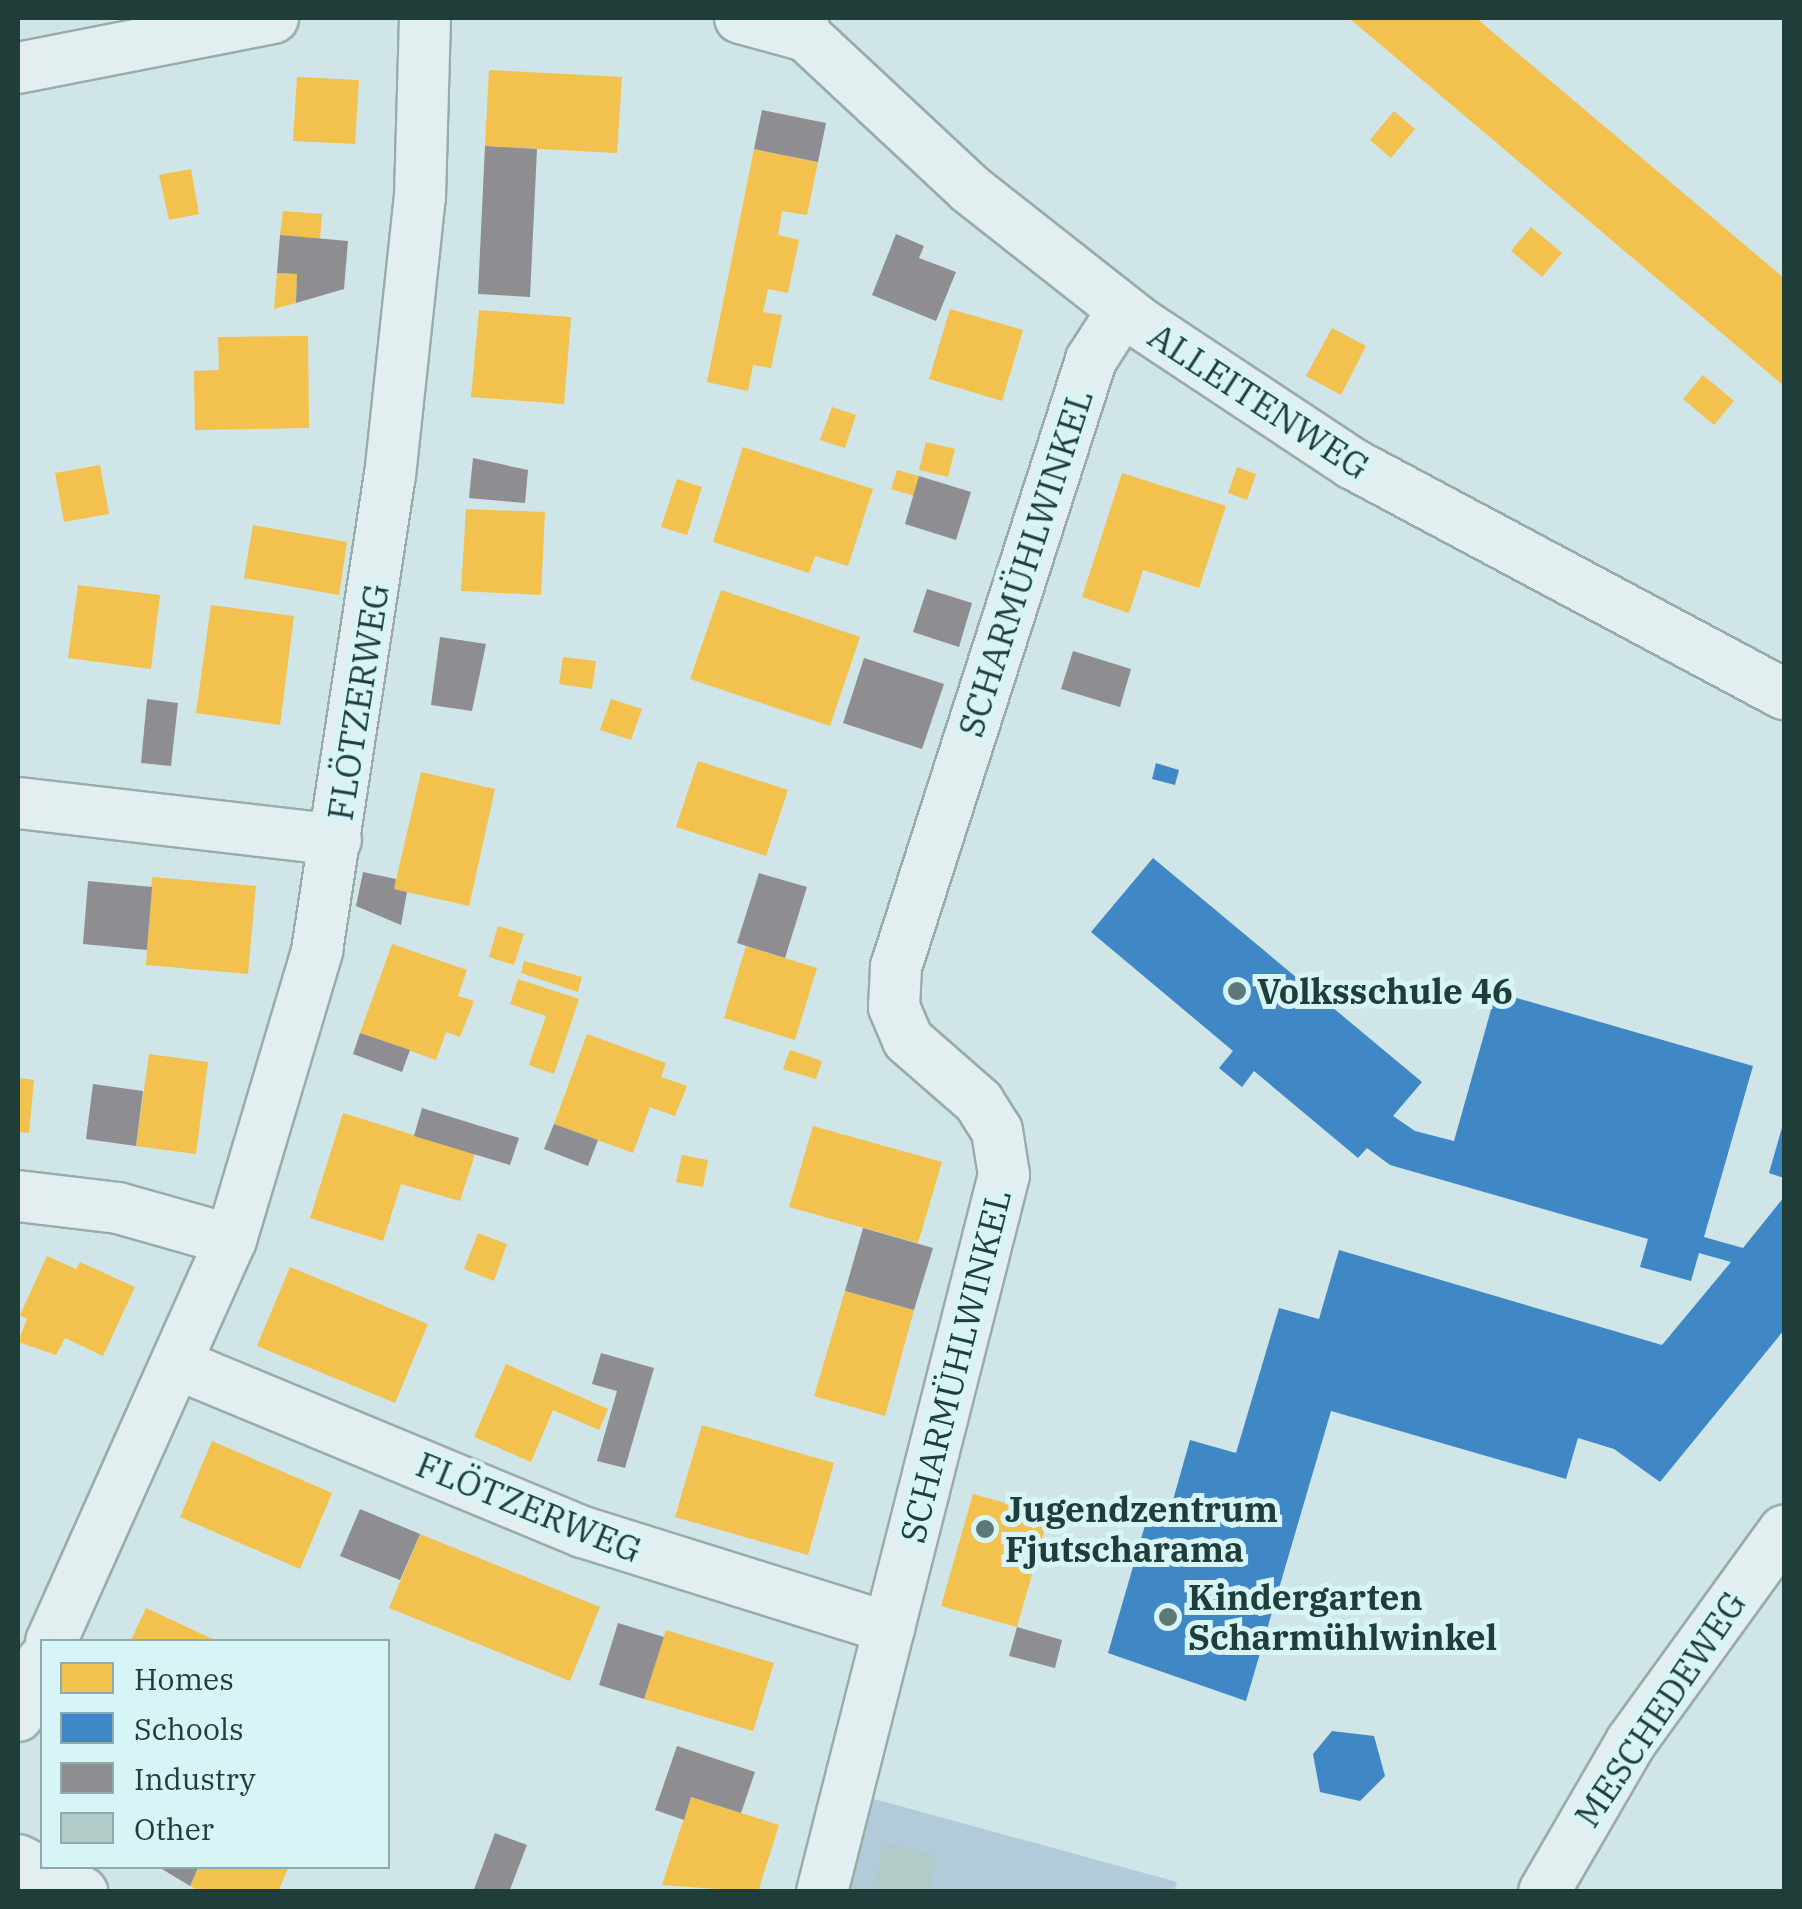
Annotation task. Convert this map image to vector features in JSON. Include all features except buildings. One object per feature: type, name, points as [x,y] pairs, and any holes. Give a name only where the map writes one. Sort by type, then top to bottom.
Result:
[{"type":"street","points":[[18,68],[273,18]]},
{"type":"street","name":"FLÖTZERWEG","points":[[52,1639],[231,1240],[303,1005],[336,840],[376,595],[414,265],[426,18]]},
{"type":"street","points":[[740,18],[804,27]]},
{"type":"street","name":"ALLEITENWEG","points":[[804,27],[1027,238],[1123,310],[1353,464],[1784,694]]},
{"type":"street","name":"SCHARMÜHLWINKEL","points":[[822,1892],[1004,1176],[998,1132],[979,1102],[908,1040],[894,1007],[896,967],[1091,360],[1123,310]]},
{"type":"street","points":[[18,803],[336,840]]},
{"type":"street","points":[[18,1196],[118,1208],[231,1240]]},
{"type":"street","name":"FLÖTZERWEG","points":[[177,1364],[584,1532],[889,1628]]},
{"type":"street","name":"MESCHEDEWEG","points":[[1544,1892],[1631,1742],[1784,1531]]},
{"type":"street","points":[[18,1716],[40,1666]]},
{"type":"street","points":[[18,1860],[82,1892]]},
{"type":"shaded area","points":[[867,1797],[1177,1882],[1174,1892],[843,1892]]},
{"type":"place","name":"Volksschule 46","points":[[1237,991]]},
{"type":"place","name":"Jugendzentrum Fjutscharama","points":[[985,1529]]},
{"type":"place","name":"Kindergarten Scharmühlwinkel","points":[[1168,1617]]}]
